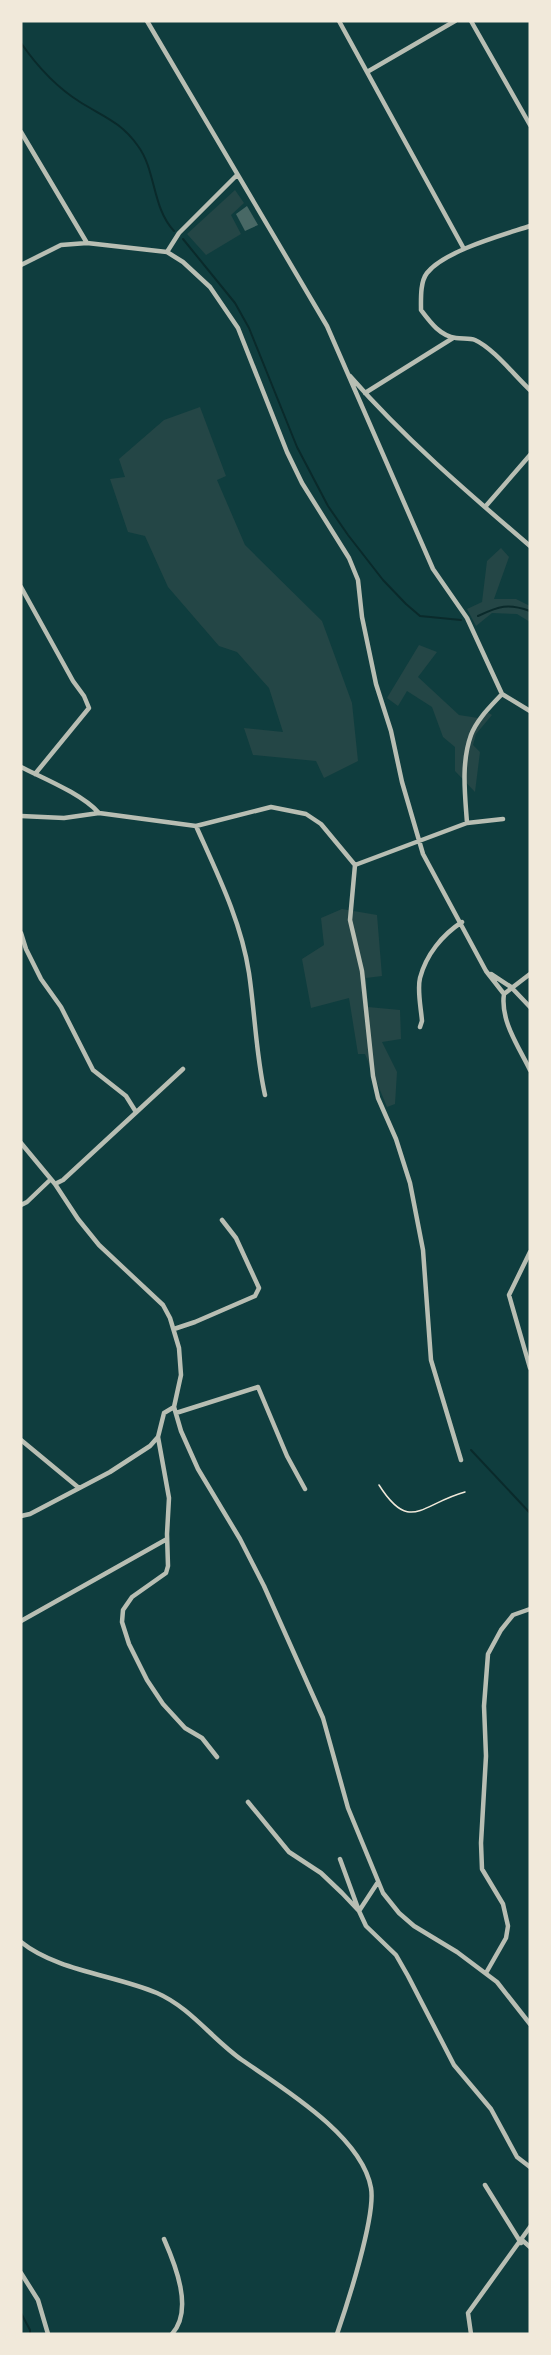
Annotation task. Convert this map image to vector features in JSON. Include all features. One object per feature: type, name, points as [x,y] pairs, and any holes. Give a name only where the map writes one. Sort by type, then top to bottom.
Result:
[{"type":"street","points":[[147,21],[327,326],[433,569],[467,618],[502,694],[530,711]]},
{"type":"street","points":[[339,21],[464,249]]},
{"type":"street","points":[[367,72],[454,21]]},
{"type":"street","points":[[471,21],[530,125]]},
{"type":"street","points":[[21,132],[87,243]]},
{"type":"street","points":[[167,252],[179,233],[237,175]]},
{"type":"street","points":[[530,225],[464,249],[437,264],[426,274],[421,310],[433,326],[453,338],[474,340],[492,353],[530,390]]},
{"type":"street","points":[[21,266],[61,245],[87,243],[167,252],[183,262],[210,287],[238,328],[286,452],[302,483],[349,558],[358,580],[362,617],[376,684],[391,731],[423,854],[462,922],[486,970],[504,994]]},
{"type":"street","points":[[365,393],[453,338]]},
{"type":"street","points":[[346,372],[427,456],[530,546]]},
{"type":"street","points":[[485,507],[530,455]]},
{"type":"street","points":[[21,586],[89,708],[35,774]]},
{"type":"street","points":[[468,823],[465,759],[472,734],[481,717],[502,694]]},
{"type":"street","points":[[21,767],[93,806],[99,813]]},
{"type":"street","points":[[21,816],[64,818],[99,813],[196,826],[271,807],[306,814],[321,824],[355,865],[350,920],[362,971],[373,1076],[378,1098],[396,1139],[410,1183],[427,1281],[427,1319],[431,1360],[462,1460]]},
{"type":"street","points":[[355,865],[468,823],[503,819]]},
{"type":"street","points":[[196,826],[231,904],[249,971],[259,1068],[265,1095]]},
{"type":"street","points":[[420,1027],[422,1020],[419,980],[426,962],[434,947],[450,930],[462,922]]},
{"type":"street","points":[[21,933],[41,979],[61,1007],[93,1070],[126,1096],[136,1112]]},
{"type":"street","points":[[486,970],[511,987],[530,1007]]},
{"type":"street","points":[[530,974],[511,987],[504,994],[503,1001],[506,1022],[530,1070]]},
{"type":"street","points":[[55,1184],[63,1180],[183,1069]]},
{"type":"street","points":[[21,1143],[55,1184],[78,1219],[99,1245],[163,1305],[174,1329],[179,1348],[181,1375],[175,1410],[181,1431],[198,1469],[240,1539],[259,1577],[323,1718],[348,1808],[383,1893],[399,1913],[414,1926],[457,1952],[497,1982],[530,2024]]},
{"type":"street","points":[[21,1204],[27,1202],[51,1179]]},
{"type":"street","points":[[174,1329],[255,1296],[260,1288],[236,1238],[222,1220]]},
{"type":"street","points":[[530,1252],[509,1295],[530,1368]]},
{"type":"street","points":[[217,1757],[202,1738],[185,1728],[163,1704],[147,1680],[129,1644],[122,1622],[123,1611],[132,1598],[166,1573],[168,1566],[169,1498],[158,1437],[164,1413],[258,1387],[287,1456],[305,1489]]},
{"type":"street","points":[[21,1515],[30,1514],[134,1458],[158,1437]]},
{"type":"street","points":[[21,1440],[79,1488]]},
{"type":"street","points":[[21,1622],[167,1539]]},
{"type":"street","points":[[486,1973],[507,1938],[508,1926],[503,1904],[482,1869],[481,1843],[486,1756],[484,1706],[488,1654],[501,1630],[513,1616],[530,1610]]},
{"type":"street","points":[[248,1802],[289,1852],[321,1873],[359,1911]]},
{"type":"street","points":[[340,1859],[366,1926],[396,1955],[454,2065],[491,2109],[517,2157],[530,2167]]},
{"type":"street","points":[[359,1911],[378,1882]]},
{"type":"street","points":[[21,1942],[54,1959],[156,1993],[187,2011],[234,2054],[309,2106],[352,2149],[365,2169],[371,2190],[370,2215],[345,2313],[337,2334]]},
{"type":"street","points":[[485,2185],[521,2242],[530,2247]]},
{"type":"street","points":[[471,2334],[468,2313],[530,2227]]},
{"type":"street","points":[[164,2239],[180,2278],[181,2311],[174,2334]]},
{"type":"street","points":[[21,2273],[38,2300],[48,2334]]},
{"type":"path","points":[[379,1485],[391,1503],[402,1512],[411,1514],[465,1492]]},
{"type":"shaded area","points":[[235,190],[244,203],[231,215],[241,234],[206,255],[187,234]]},
{"type":"shaded area","points":[[200,407],[226,476],[217,480],[245,545],[322,621],[352,703],[358,761],[324,778],[316,761],[253,755],[244,728],[283,732],[269,688],[237,652],[219,646],[168,587],[145,536],[128,532],[110,479],[125,477],[119,459],[164,420]]},
{"type":"shaded area","points":[[501,548],[509,557],[494,599],[516,599],[530,606],[530,622],[517,614],[492,613],[476,626],[467,609],[482,602],[487,561]]},
{"type":"shaded area","points":[[419,645],[437,652],[418,677],[459,715],[478,718],[484,710],[492,715],[476,734],[473,745],[480,752],[475,792],[455,771],[455,747],[443,737],[432,707],[407,691],[398,706],[387,698]]},
{"type":"shaded area","points":[[342,909],[377,915],[382,976],[366,978],[368,1007],[400,1010],[401,1039],[382,1042],[397,1072],[395,1104],[387,1107],[365,1054],[358,1054],[349,998],[311,1008],[302,959],[324,945],[321,918]]},
{"type":"building","points":[[247,206],[258,225],[245,231],[236,214]]},
{"type":"waterway","points":[[21,43],[40,68],[63,90],[112,121],[132,138],[144,156],[162,211],[174,231]]},
{"type":"waterway","points":[[183,239],[235,303],[249,328],[297,447],[328,506],[348,535],[383,580],[420,616],[461,620]]},
{"type":"waterway","points":[[478,616],[504,607],[516,607],[530,611]]},
{"type":"waterway","points":[[471,1450],[530,1513]]},
{"type":"waterway","points":[[21,2313],[30,2334]]}]
